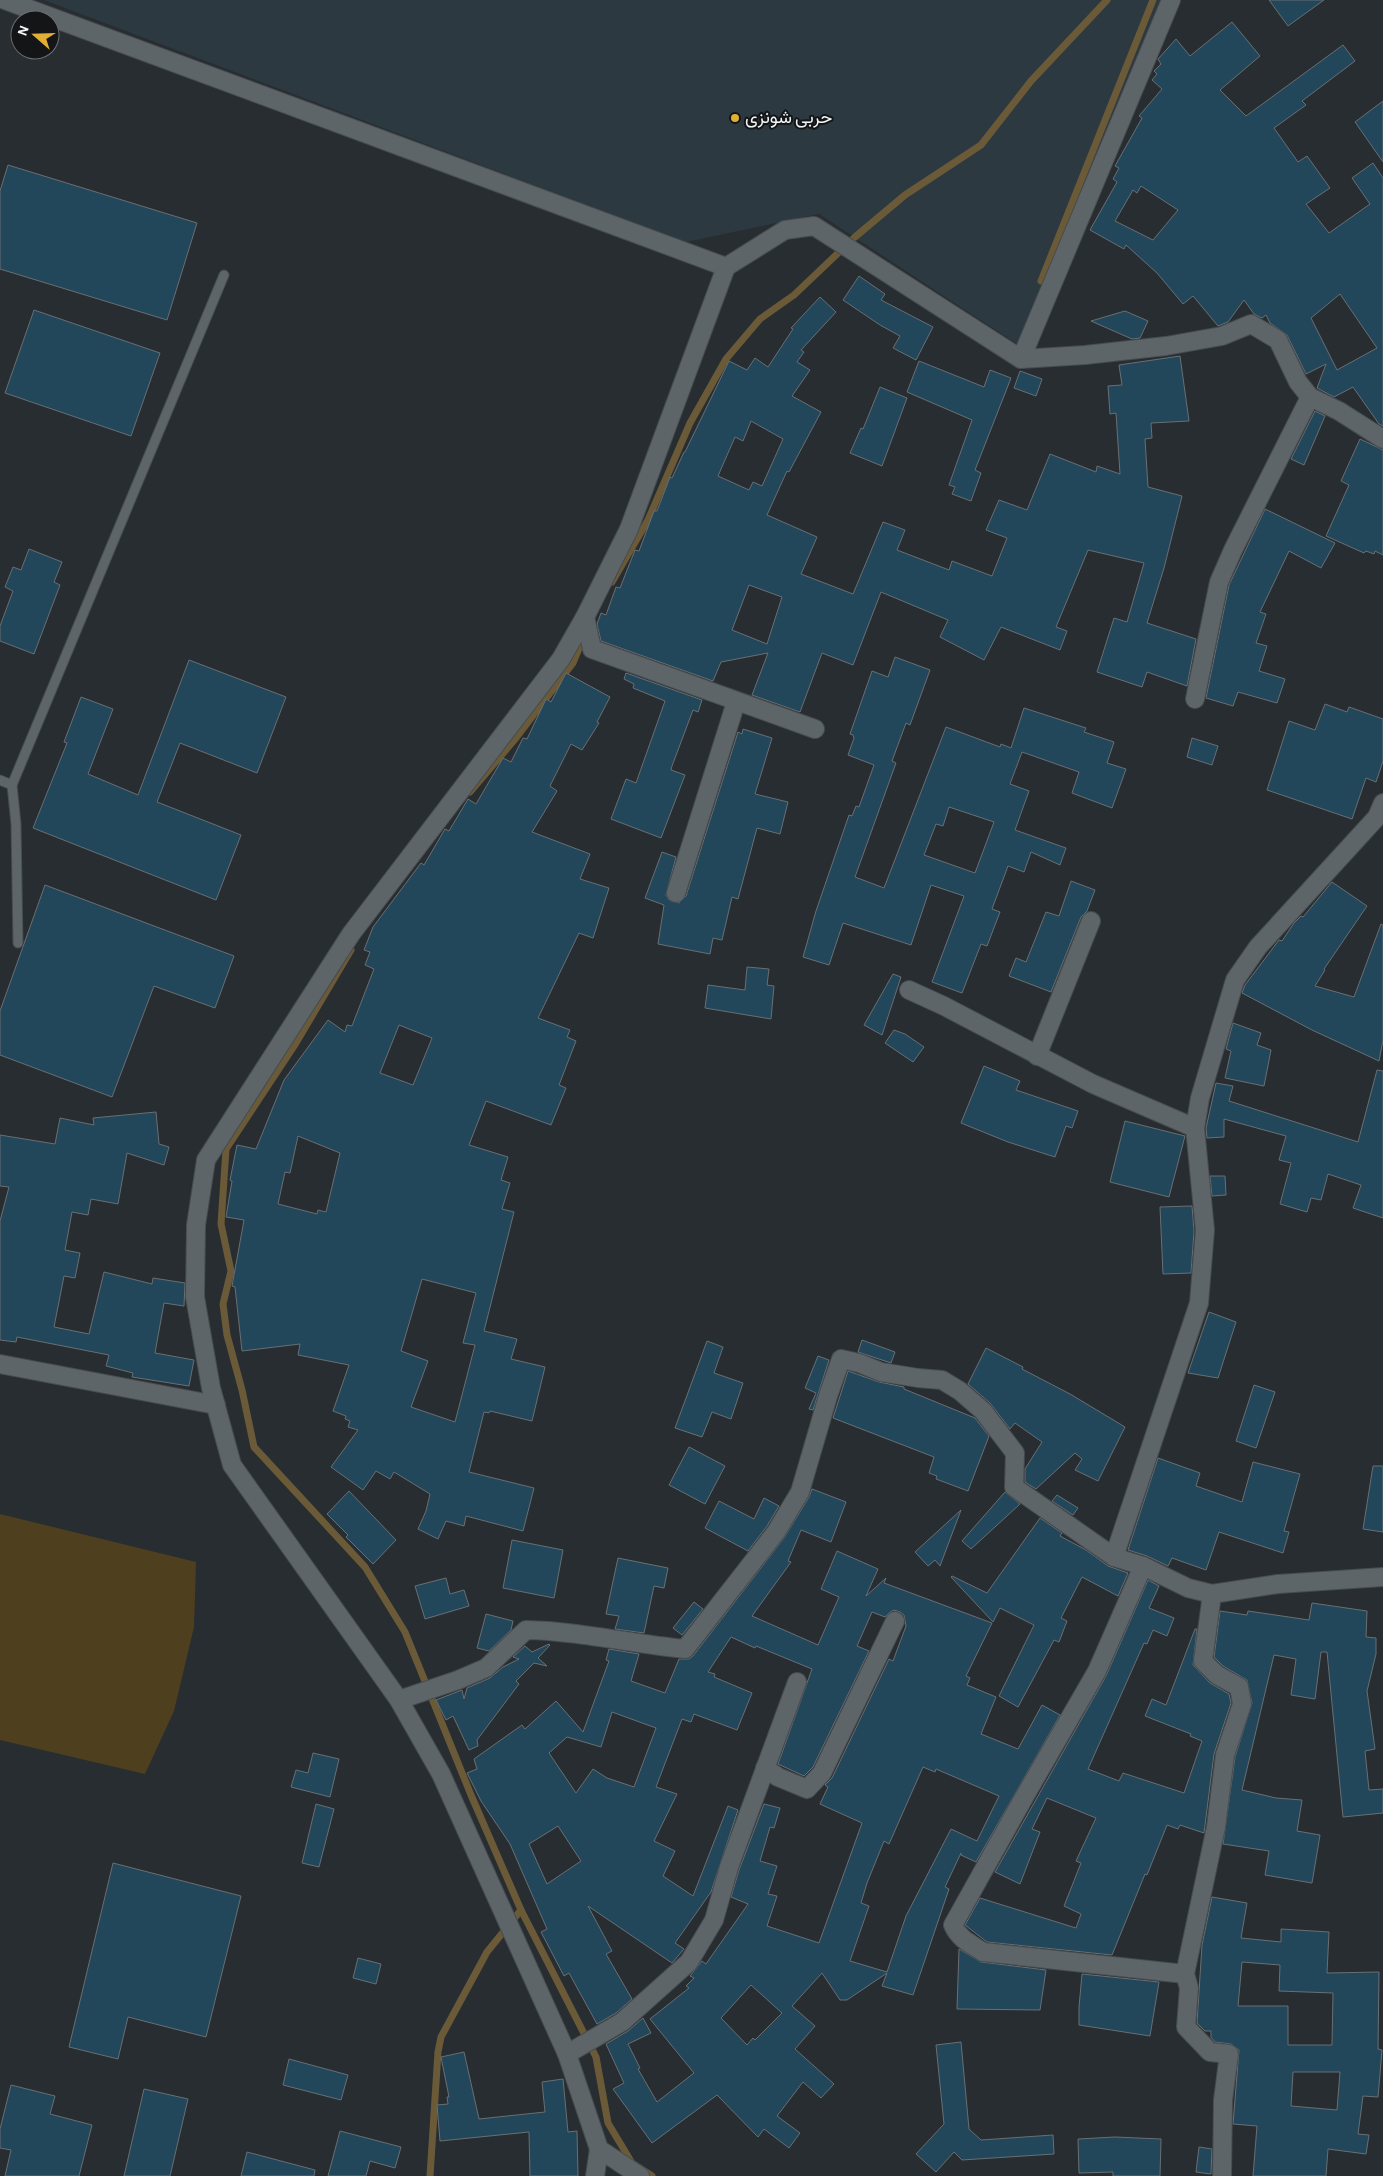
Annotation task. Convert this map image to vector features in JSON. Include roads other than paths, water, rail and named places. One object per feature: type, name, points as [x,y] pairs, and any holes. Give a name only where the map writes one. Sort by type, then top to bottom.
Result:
[{"type":"street","points":[[5,0],[726,267]]},
{"type":"street","points":[[1021,359],[1171,0]]},
{"type":"street","points":[[595,2176],[599,2149],[566,2054],[441,1774],[398,1700],[232,1465],[216,1405],[195,1297],[196,1225],[206,1160],[351,934],[561,659],[585,617],[629,529],[726,267],[785,230],[814,226],[1021,359],[1086,355],[1166,346],[1222,336],[1252,324],[1278,340],[1298,382],[1310,397],[1383,439]]},
{"type":"street","points":[[1195,699],[1219,582],[1233,550],[1310,397]]},
{"type":"street","points":[[585,617],[592,649],[815,729]]},
{"type":"street","points":[[676,893],[736,702]]},
{"type":"street","points":[[1114,1557],[1199,1303],[1205,1230],[1195,1128],[1200,1098],[1235,980],[1258,947],[1377,817],[1383,803]]},
{"type":"street","points":[[1037,1056],[1091,921]]},
{"type":"street","points":[[909,990],[944,1006],[1093,1084],[1195,1128]]},
{"type":"street","points":[[398,1700],[458,1680],[486,1668],[526,1630],[551,1631],[685,1649],[776,1532],[800,1492],[828,1396],[841,1359],[859,1363],[881,1372],[942,1380],[983,1411],[1015,1453],[1014,1487],[1114,1557],[1143,1566],[1188,1588],[1212,1594],[1278,1584],[1383,1577]]},
{"type":"street","points":[[0,1364],[216,1405]]},
{"type":"street","points":[[1143,1566],[1097,1671],[953,1925],[957,1934],[962,1939],[984,1952],[1185,1974]]},
{"type":"street","points":[[1212,1594],[1203,1661],[1217,1675],[1239,1687],[1242,1704],[1225,1755],[1216,1826],[1185,1974],[1189,1988],[1186,2027],[1210,2052],[1229,2054],[1223,2100],[1222,2176]]},
{"type":"street","points":[[765,1768],[778,1777],[807,1789],[822,1773],[895,1621]]},
{"type":"street","points":[[566,2054],[622,2022],[689,1962],[714,1920],[729,1867],[797,1682]]},
{"type":"street","points":[[599,2149],[640,2176]]},
{"type":"lane","points":[[18,943],[16,824],[12,785],[224,275]]},
{"type":"lane","points":[[0,780],[12,785]]},
{"type":"waterway","points":[[612,582],[648,520],[690,423],[726,359],[760,319],[794,295],[855,237],[905,195],[981,145],[1031,81],[1107,0]]},
{"type":"waterway","points":[[1041,281],[1153,0]]},
{"type":"waterway","points":[[470,792],[516,738],[573,663],[585,634]]},
{"type":"waterway","points":[[351,950],[296,1043],[226,1149],[221,1224],[231,1271],[223,1304],[227,1335],[242,1390],[254,1447],[365,1567],[405,1632],[471,1795],[521,1910],[596,2057],[608,2123],[632,2163],[652,2176]]},
{"type":"waterway","points":[[430,2176],[438,2052],[441,2037],[487,1952],[521,1910]]},
{"type":"place","name":"حربی شونزی","points":[[735,118]]}]
